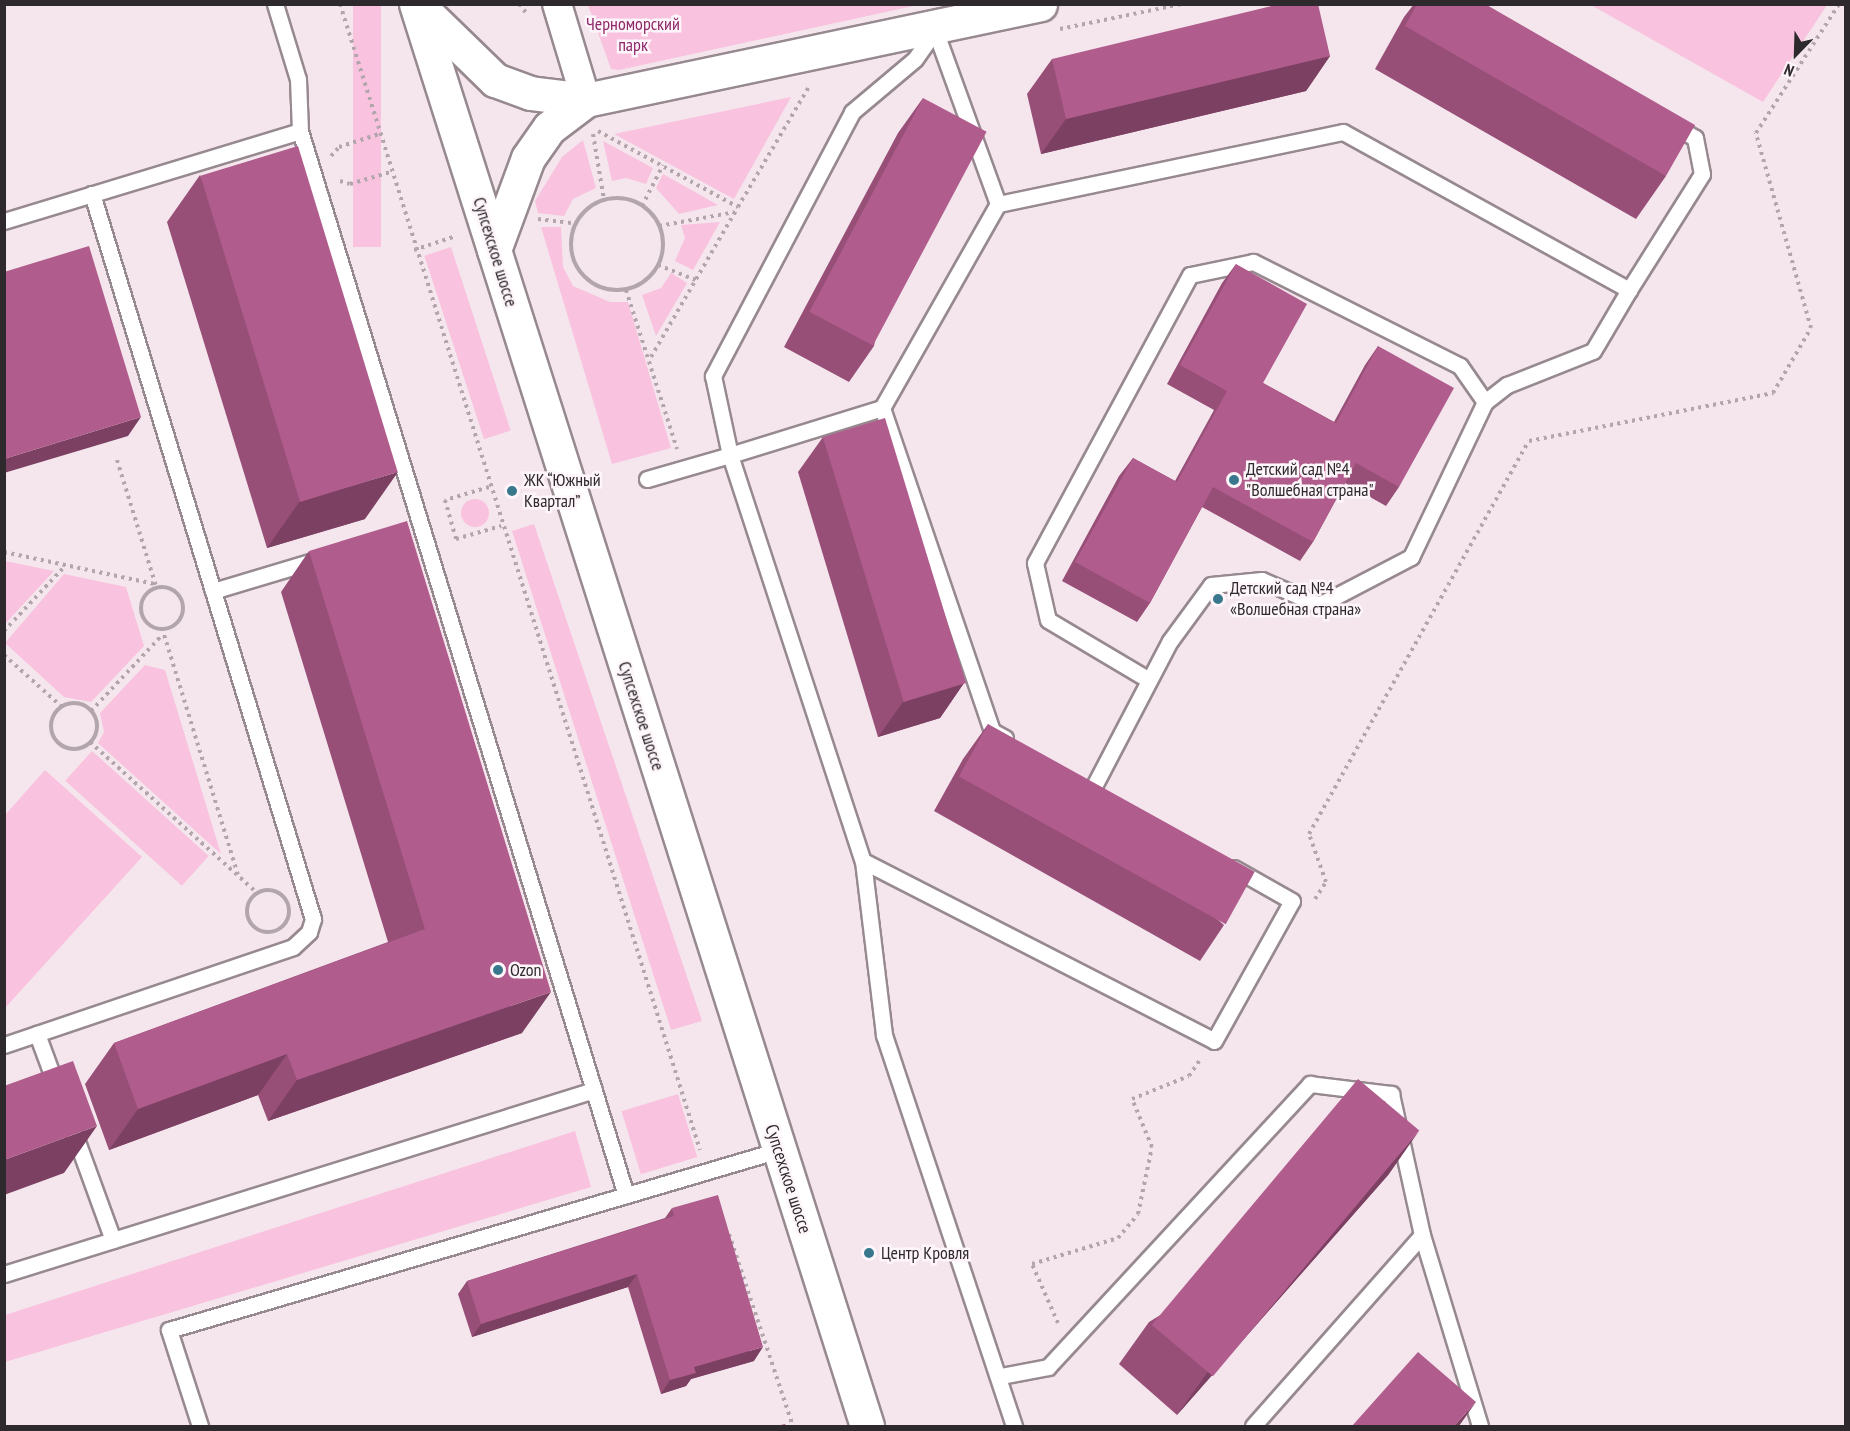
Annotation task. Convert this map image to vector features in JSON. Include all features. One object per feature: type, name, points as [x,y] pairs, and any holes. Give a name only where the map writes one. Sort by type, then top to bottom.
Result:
[{"type":"main road","points":[[417,4],[495,80],[530,93],[586,100],[935,30],[1040,4]]},
{"type":"main road","name":"Супсехское шоссе","points":[[417,4],[867,1426]]},
{"type":"main road","points":[[494,250],[528,158],[549,128],[586,100]]},
{"type":"street","points":[[557,4],[586,100]]},
{"type":"lane","points":[[275,4],[301,98],[300,131],[626,1195]]},
{"type":"lane","points":[[935,30],[998,204]]},
{"type":"lane","points":[[935,30],[915,59],[852,112],[713,376],[730,455],[862,861],[884,1035],[1001,1376],[1014,1426]]},
{"type":"lane","points":[[1112,799],[1088,785],[1149,680],[1211,585],[1262,580],[1319,605],[1411,557],[1485,402],[1506,385],[1593,351],[1701,174],[1695,138],[1654,114]]},
{"type":"lane","points":[[4,221],[300,131]]},
{"type":"lane","points":[[647,479],[882,408],[998,204],[1343,132],[1629,290]]},
{"type":"lane","points":[[4,1045],[293,947],[309,932],[310,908],[92,194]]},
{"type":"lane","points":[[1149,680],[1048,620],[1035,563],[1190,275],[1253,262],[1460,366],[1485,402]]},
{"type":"lane","points":[[882,408],[992,731],[1022,748]]},
{"type":"lane","points":[[402,534],[422,528]]},
{"type":"lane","points":[[213,591],[341,552]]},
{"type":"lane","points":[[862,861],[1214,1041],[1292,901],[1222,861]]},
{"type":"lane","points":[[37,1034],[61,1100]]},
{"type":"lane","points":[[1001,1376],[1048,1367],[1310,1084],[1391,1094],[1422,1235],[1480,1426]]},
{"type":"lane","points":[[4,1274],[594,1090]]},
{"type":"lane","points":[[69,1122],[113,1240]]},
{"type":"lane","points":[[200,1426],[169,1330],[779,1150]]},
{"type":"lane","points":[[1253,1426],[1422,1235]]},
{"type":"path","points":[[340,4],[501,526],[707,1171]]},
{"type":"path","points":[[1292,901],[1317,899],[1326,882],[1309,834],[1528,441],[1773,393],[1811,328],[1756,134],[1839,4]]},
{"type":"path","points":[[651,357],[811,84]]},
{"type":"path","points":[[604,200],[592,128],[738,207]]},
{"type":"path","points":[[332,169],[331,156],[339,147],[379,134]]},
{"type":"path","points":[[642,206],[663,165]]},
{"type":"path","points":[[336,178],[350,184],[391,171]]},
{"type":"path","points":[[604,200],[642,206],[659,226],[658,265],[642,283],[626,290],[593,284],[579,270],[571,249],[578,219],[604,200]]},
{"type":"path","points":[[659,226],[735,212]]},
{"type":"path","points":[[658,265],[696,280]]},
{"type":"path","points":[[626,290],[651,357],[682,469]]},
{"type":"path","points":[[117,460],[156,586]]},
{"type":"path","points":[[489,487],[445,500],[456,539],[501,526]]},
{"type":"path","points":[[4,552],[156,586],[177,592],[183,602],[178,622],[163,631],[91,711]]},
{"type":"path","points":[[4,631],[66,565]]},
{"type":"path","points":[[156,586],[147,592],[141,614],[147,623],[163,631],[238,875]]},
{"type":"path","points":[[4,655],[62,707]]},
{"type":"path","points":[[79,703],[91,711],[97,730],[90,742],[69,748],[58,743],[51,721],[62,707],[79,703]]},
{"type":"path","points":[[90,742],[257,893]]},
{"type":"path","points":[[273,889],[289,905],[287,920],[274,932],[263,932],[247,916],[247,905],[257,893],[273,889]]},
{"type":"path","points":[[1067,1346],[1032,1263],[1118,1238],[1138,1214],[1152,1147],[1132,1099],[1189,1076],[1214,1041]]},
{"type":"path","points":[[727,1227],[793,1426]]},
{"type":"green space","name":"Черноморский парк","points":[[588,4],[918,5],[619,70],[611,69]]},
{"type":"green space","points":[[353,5],[381,5],[381,247],[353,247]]},
{"type":"green space","points":[[1591,5],[1827,5],[1763,102]]},
{"type":"green space","points":[[791,97],[734,199],[614,134]]},
{"type":"green space","points":[[583,140],[596,188],[573,199],[564,216],[538,213],[535,201],[562,157]]},
{"type":"green space","points":[[603,141],[653,168],[646,184],[626,178],[612,181]]},
{"type":"green space","points":[[663,174],[718,205],[679,214],[656,188]]},
{"type":"green space","points":[[720,222],[693,270],[675,261],[685,238],[681,225]]},
{"type":"green space","points":[[541,227],[561,227],[563,267],[573,286],[610,302],[628,302],[671,448],[612,464]]},
{"type":"green space","points":[[451,247],[511,431],[484,439],[424,256]]},
{"type":"green space","points":[[671,273],[687,283],[656,336],[642,295],[661,288]]},
{"type":"green space","points":[[475,499],[485,503],[489,513],[485,523],[475,527],[465,523],[461,513],[465,503]]},
{"type":"green space","points":[[534,524],[702,1021],[671,1030],[512,531]]},
{"type":"green space","points":[[4,561],[54,571],[5,624]]},
{"type":"green space","points":[[64,574],[126,587],[144,646],[91,702],[64,697],[5,643]]},
{"type":"green space","points":[[145,665],[165,670],[221,854],[98,743],[104,732],[100,713]]},
{"type":"green space","points":[[92,751],[209,856],[182,886],[65,781]]},
{"type":"green space","points":[[45,770],[142,857],[5,1008],[5,815]]},
{"type":"green space","points":[[678,1094],[697,1157],[641,1174],[622,1111]]},
{"type":"green space","points":[[575,1131],[591,1187],[5,1362],[5,1315]]},
{"type":"building","points":[[1280,4],[1318,4],[1330,56],[1066,119],[1052,59]]},
{"type":"building","points":[[1417,4],[1485,4],[1695,125],[1666,176],[1405,26]]},
{"type":"building","points":[[923,98],[987,132],[873,345],[809,312]]},
{"type":"building","points":[[298,146],[398,472],[300,502],[200,176]]},
{"type":"building","points":[[89,246],[141,417],[4,459],[4,272]]},
{"type":"building","points":[[1236,264],[1307,304],[1263,383],[1336,423],[1378,346],[1454,388],[1399,487],[1356,463],[1313,542],[1213,487],[1150,603],[1075,562],[1133,458],[1177,482],[1227,391],[1180,365]]},
{"type":"building","points":[[885,418],[966,683],[904,702],[823,437]]},
{"type":"building","points":[[407,521],[551,992],[297,1080],[287,1054],[138,1109],[114,1043],[425,929],[309,551]]},
{"type":"building","points":[[988,724],[1255,872],[1226,924],[959,776]]},
{"type":"building","points":[[73,1061],[97,1126],[4,1160],[4,1086]]},
{"type":"building","points":[[1358,1079],[1419,1130],[1213,1376],[1152,1325]]},
{"type":"building","points":[[718,1195],[763,1347],[694,1367],[696,1373],[670,1380],[637,1274],[481,1324],[467,1281],[674,1216],[672,1208]]},
{"type":"building","points":[[1418,1352],[1476,1402],[1454,1426],[1352,1426]]},
{"type":"place","name":"Детский сад №4 \"Волшебная страна\"","points":[[1234,480]]},
{"type":"place","name":"ЖК “Южный Квартал”","points":[[512,491]]},
{"type":"place","name":"Детский сад №4 «Волшебная страна»","points":[[1218,599]]},
{"type":"place","name":"Ozon","points":[[498,970]]},
{"type":"place","name":"Центр Кровля","points":[[869,1253]]}]
